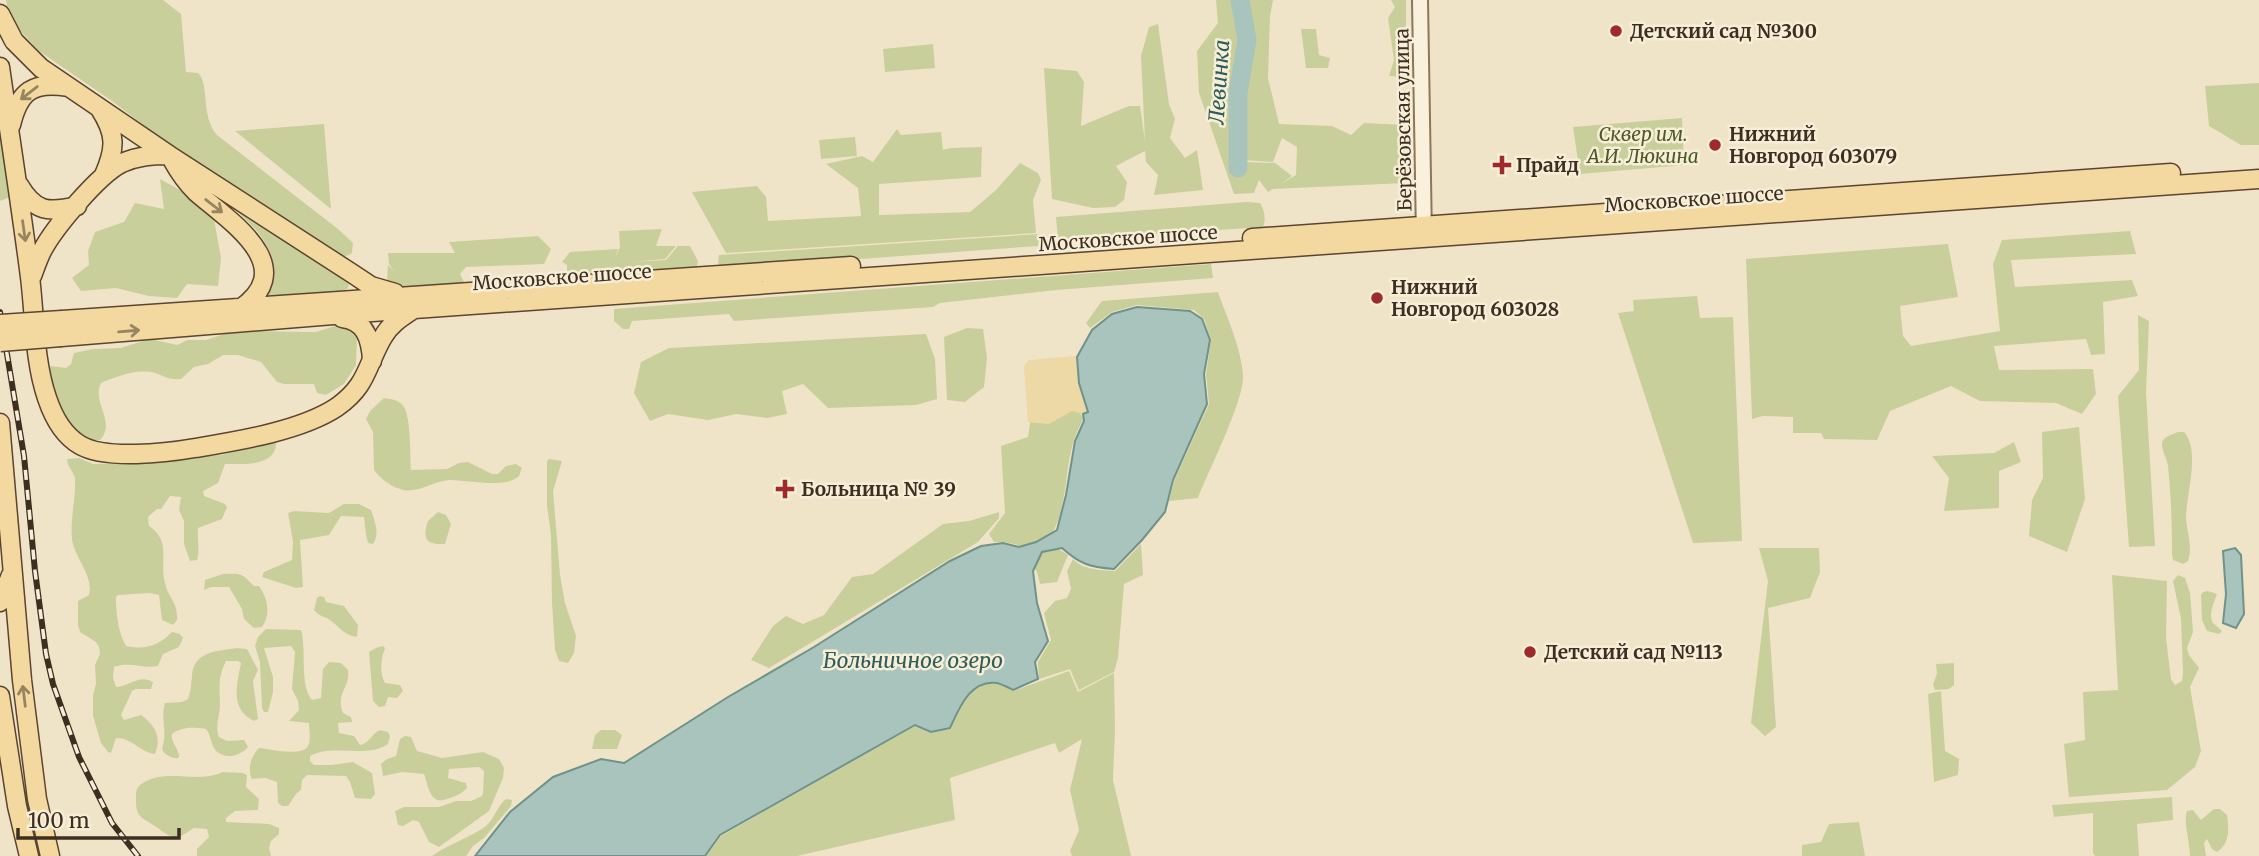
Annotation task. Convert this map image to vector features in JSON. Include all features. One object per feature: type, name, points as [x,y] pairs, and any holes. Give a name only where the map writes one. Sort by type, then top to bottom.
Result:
[{"type":"main road","points":[[0,14],[9,33],[23,52],[41,68],[371,286],[413,302],[383,337],[366,377],[355,390],[336,407],[274,432],[187,450],[111,454],[79,445],[61,429],[47,398],[39,366],[31,279],[0,67]]},
{"type":"main road","points":[[9,131],[15,106],[26,92],[39,85],[71,87]]},
{"type":"main road","points":[[98,107],[109,123],[113,135],[111,160],[104,175]]},
{"type":"main road","points":[[31,279],[51,235],[104,175],[119,164],[134,158],[169,155]]},
{"type":"main road","points":[[169,155],[194,190],[236,223],[250,238],[260,255],[263,266],[260,289],[253,300],[240,309]]},
{"type":"main road","name":"Московское шоссе","points":[[1424,232],[2259,167]]},
{"type":"main road","name":"Московское шоссе","points":[[0,342],[62,328],[240,309],[413,302],[1424,232],[2259,179]]},
{"type":"main road","points":[[17,182],[34,205],[46,210],[76,206]]},
{"type":"main road","name":"Московское шоссе","points":[[0,324],[62,328],[323,316],[413,302]]},
{"type":"main road","points":[[323,316],[349,319],[360,324],[372,346],[372,364]]},
{"type":"main road","points":[[0,423],[29,744],[37,799],[50,856]]},
{"type":"main road","points":[[0,513],[9,532]]},
{"type":"main road","points":[[0,602],[13,568]]},
{"type":"main road","points":[[0,696],[17,806],[29,856]]},
{"type":"street","name":"Берёзовская улица","points":[[1420,0],[1424,232]]},
{"type":"green space","points":[[6,0],[163,0],[181,14],[186,72],[198,73],[202,78],[209,118],[217,135],[338,229],[353,243],[352,253],[343,256],[328,251],[39,51],[15,25]]},
{"type":"green space","points":[[1216,0],[1235,0],[1242,41],[1235,95],[1235,156],[1243,162],[1275,163],[1292,176],[1281,184],[1296,175],[1297,147],[1282,138],[1273,162],[1243,160],[1241,92],[1251,40],[1245,0],[1273,0],[1268,78],[1279,124],[1332,126],[1351,135],[1364,123],[1405,125],[1405,183],[1273,189],[1268,192],[1259,180],[1254,193],[1234,194],[1199,93],[1197,51],[1218,23]]},
{"type":"green space","points":[[1391,0],[1406,0],[1406,77],[1389,76],[1394,60],[1388,18],[1395,7]]},
{"type":"green space","points":[[1158,24],[1169,104],[1175,119],[1170,138],[1185,158],[1197,150],[1203,190],[1154,195],[1158,175],[1146,162],[1145,151],[1116,166],[1127,182],[1124,200],[1115,207],[1093,208],[1052,199],[1044,68],[1077,71],[1084,82],[1081,126],[1129,106],[1140,106],[1145,141],[1141,56],[1149,27]]},
{"type":"green space","points":[[1301,29],[1316,29],[1319,55],[1330,58],[1328,68],[1306,68]]},
{"type":"green space","points":[[933,44],[935,68],[885,72],[883,49]]},
{"type":"green space","points":[[2259,83],[2259,145],[2241,145],[2209,126],[2205,86]]},
{"type":"green space","name":"Сквер им. А.И. Люкина","points":[[1682,118],[1684,165],[1580,174],[1573,127]]},
{"type":"green space","points":[[324,124],[331,209],[235,131]]},
{"type":"green space","points":[[897,129],[901,135],[941,132],[943,150],[982,147],[981,177],[879,184],[879,215],[970,212],[995,191],[1020,163],[1038,173],[1041,180],[1033,200],[1036,233],[726,253],[692,192],[757,186],[766,197],[768,221],[861,216],[858,188],[826,164],[862,156],[873,162]]},
{"type":"green space","points":[[0,136],[3,137],[12,196],[0,201]]},
{"type":"green space","points":[[855,137],[857,156],[821,159],[819,140]]},
{"type":"green space","points":[[160,179],[180,190],[214,219],[221,258],[218,286],[187,284],[177,298],[149,296],[116,288],[81,291],[72,278],[89,265],[88,251],[95,232],[124,222],[135,203],[164,209]]},
{"type":"green space","points":[[201,183],[346,278],[348,288],[343,292],[263,297],[272,276],[268,248],[260,235],[237,211]]},
{"type":"green space","points":[[1260,203],[1264,215],[1263,227],[1066,243],[1058,239],[1056,217]]},
{"type":"green space","points":[[662,229],[656,246],[676,246],[665,259],[632,262],[666,260],[678,246],[690,246],[698,261],[696,271],[567,279],[567,265],[562,262],[570,252],[618,249],[615,258],[620,247],[619,231]]},
{"type":"green space","points":[[2130,231],[2136,254],[2011,260],[2015,287],[2132,280],[2138,296],[2103,302],[2105,354],[2091,355],[2086,339],[1994,346],[1999,370],[2093,369],[2096,394],[2082,414],[2056,403],[1980,401],[1951,386],[1890,411],[1877,440],[1824,439],[1821,433],[1793,433],[1793,417],[1763,416],[1752,419],[1746,259],[1948,244],[1958,297],[1900,306],[1903,336],[1911,346],[2000,331],[1993,264],[2002,240]]},
{"type":"green space","points":[[1040,234],[1041,241],[1038,246],[723,269],[718,263],[719,255]]},
{"type":"green space","points":[[538,236],[551,249],[544,264],[466,267],[460,274],[465,284],[394,289],[387,283],[388,265],[394,271],[389,264],[388,253],[455,253],[449,242]]},
{"type":"green space","points":[[1211,264],[1213,278],[1056,290],[940,303],[933,307],[734,321],[729,314],[632,321],[629,329],[623,329],[614,321],[614,309]]},
{"type":"green space","points":[[1218,292],[1240,354],[1242,386],[1232,418],[1198,498],[1169,501],[1174,481],[1209,404],[1206,374],[1211,340],[1204,319],[1194,310],[1137,305],[1112,312],[1090,328],[1086,323],[1102,301]]},
{"type":"green space","points":[[1697,296],[1700,318],[1733,317],[1742,541],[1693,543],[1618,313],[1634,311],[1633,300]]},
{"type":"green space","points":[[2138,315],[2149,321],[2146,393],[2155,546],[2129,547],[2118,396],[2139,370]]},
{"type":"green space","points":[[349,324],[357,335],[356,365],[344,384],[326,395],[317,393],[314,384],[277,382],[261,362],[238,355],[223,355],[208,364],[194,367],[181,379],[170,379],[149,372],[135,372],[101,383],[99,397],[106,426],[100,440],[83,438],[74,431],[60,404],[48,368],[66,368],[71,364],[74,353],[120,348],[150,339],[177,345],[187,340],[206,340],[233,331],[316,332]]},
{"type":"green space","points":[[967,328],[983,329],[987,358],[984,387],[965,402],[947,400],[944,337]]},
{"type":"green space","points":[[926,334],[935,359],[937,399],[916,405],[828,408],[803,384],[782,391],[787,414],[767,418],[736,414],[708,420],[668,414],[650,421],[634,393],[641,362],[669,348]]},
{"type":"green space","points":[[1035,389],[1077,405],[1083,419],[1071,453],[1059,517],[1047,542],[1068,555],[1057,582],[1040,584],[1037,572],[1018,545],[994,542],[989,534],[1005,513],[1001,446],[1028,437]]},
{"type":"green space","points":[[384,398],[395,400],[404,407],[409,428],[411,470],[447,469],[468,462],[492,474],[498,474],[506,466],[516,464],[522,468],[519,476],[496,483],[449,480],[412,490],[393,486],[374,470],[373,432],[366,419],[370,411]]},
{"type":"green space","points":[[2079,427],[2085,499],[2067,552],[2029,536],[2032,500],[2043,478],[2042,432]]},
{"type":"green space","points":[[2184,432],[2189,440],[2192,461],[2186,518],[2190,550],[2188,561],[2183,564],[2173,560],[2168,466],[2162,445],[2165,438]]},
{"type":"green space","points":[[2014,442],[2021,462],[1999,471],[1999,508],[1944,511],[1949,478],[1932,456],[1994,453]]},
{"type":"green space","points":[[276,443],[275,451],[264,460],[249,464],[225,464],[218,483],[203,491],[204,496],[227,507],[222,519],[198,528],[197,560],[190,561],[184,544],[184,521],[179,510],[181,497],[170,496],[161,509],[148,517],[149,526],[163,545],[165,583],[176,609],[177,620],[173,625],[162,620],[159,595],[118,595],[116,609],[121,635],[126,646],[139,647],[156,644],[172,632],[183,638],[179,647],[163,654],[158,666],[114,667],[116,687],[144,679],[153,682],[151,689],[132,691],[121,715],[124,720],[141,715],[153,727],[158,742],[155,754],[127,740],[116,738],[111,753],[108,752],[101,743],[93,716],[95,665],[100,654],[99,647],[80,632],[78,625],[78,601],[89,595],[90,588],[72,539],[75,478],[67,459],[79,458],[93,464],[153,463],[221,455]]},
{"type":"green space","points":[[549,459],[562,461],[553,491],[560,575],[565,603],[576,636],[574,653],[568,663],[559,661],[555,650],[551,535],[547,505]]},
{"type":"green space","points":[[344,504],[359,504],[371,510],[376,532],[373,544],[368,543],[364,517],[341,516],[329,535],[300,540],[303,587],[296,588],[262,577],[264,572],[292,560],[293,542],[288,513],[329,513]]},
{"type":"green space","points":[[438,512],[446,515],[451,524],[445,544],[430,542],[425,532],[428,521]]},
{"type":"green space","points":[[999,512],[999,518],[978,542],[769,668],[751,660],[773,626],[786,616],[803,624],[824,615],[852,577],[873,574],[943,524],[969,521]]},
{"type":"green space","points":[[1141,544],[1143,575],[1124,584],[1118,658],[1114,672],[1079,690],[1070,669],[1039,679],[1038,662],[1051,640],[1044,613],[1055,601],[1067,598],[1071,589],[1067,571],[1073,559],[1087,567],[1115,571]]},
{"type":"green space","points":[[1759,548],[1819,548],[1820,572],[1810,598],[1768,608],[1776,727],[1765,736],[1751,723],[1768,581]]},
{"type":"green space","points":[[223,574],[242,575],[254,586],[259,586],[267,606],[267,617],[262,627],[254,628],[244,619],[242,609],[229,587],[211,587],[204,590],[205,580]]},
{"type":"green space","points":[[2112,575],[2167,581],[2166,638],[2171,679],[2175,685],[2182,681],[2183,673],[2181,619],[2173,581],[2178,575],[2185,578],[2190,593],[2193,632],[2187,648],[2199,668],[2190,687],[2201,751],[2195,767],[2167,790],[2069,797],[2064,744],[2085,740],[2083,692],[2118,690]]},
{"type":"green space","points":[[2208,591],[2217,594],[2211,616],[2213,623],[2222,631],[2219,634],[2207,631],[2202,620],[2201,595]]},
{"type":"green space","points":[[320,596],[324,597],[326,602],[344,606],[358,625],[357,637],[345,633],[314,610]]},
{"type":"green space","points":[[266,629],[301,630],[304,676],[312,700],[321,698],[323,669],[329,662],[341,663],[348,670],[341,706],[343,713],[351,717],[352,722],[338,723],[339,733],[354,736],[360,745],[380,730],[388,732],[388,744],[379,748],[319,752],[310,756],[314,765],[353,762],[372,773],[375,794],[371,799],[355,798],[346,776],[307,775],[302,780],[301,790],[288,806],[282,806],[278,803],[277,782],[265,778],[252,779],[251,763],[259,748],[299,751],[308,746],[309,741],[309,723],[289,721],[299,710],[292,689],[295,652],[291,646],[264,648],[273,677],[273,692],[268,712],[264,712],[262,708],[260,662],[255,646],[258,637]]},
{"type":"green space","points":[[383,646],[383,679],[385,683],[400,685],[403,691],[397,698],[388,697],[385,706],[379,707],[373,701],[369,652]]},
{"type":"green space","points":[[237,648],[247,649],[258,670],[253,681],[258,719],[254,721],[246,716],[238,703],[237,687],[241,663],[226,661],[220,679],[217,729],[219,737],[227,741],[244,740],[248,747],[237,755],[220,754],[214,749],[206,729],[188,728],[172,734],[179,758],[167,755],[162,749],[165,703],[188,699],[193,668],[202,657]]},
{"type":"green space","points":[[1954,663],[1954,685],[1949,689],[1935,690],[1933,685],[1937,673],[1936,664]]},
{"type":"green space","points":[[1069,671],[1078,692],[1114,673],[1113,780],[1131,856],[1072,856],[1070,851],[1079,830],[1070,790],[1082,739],[1059,753],[1055,743],[950,778],[955,820],[797,856],[706,856],[721,836],[915,726],[931,733],[951,729],[962,705],[980,686],[999,684],[1013,691]]},
{"type":"green space","points":[[1941,691],[1945,751],[1959,759],[1958,775],[1934,782],[1928,694]]},
{"type":"green space","points":[[601,730],[615,730],[622,735],[617,749],[592,749],[595,735]]},
{"type":"green space","points":[[411,737],[417,751],[442,758],[483,752],[499,759],[504,768],[503,778],[489,811],[439,847],[429,842],[419,822],[413,820],[403,826],[398,825],[395,811],[404,807],[439,807],[456,801],[471,801],[482,796],[484,771],[479,767],[449,769],[448,778],[466,783],[467,788],[458,795],[441,800],[433,797],[424,774],[402,772],[383,776],[381,764],[396,756],[400,739]]},
{"type":"green space","points":[[223,772],[247,775],[246,787],[259,799],[258,810],[235,811],[226,818],[226,822],[269,824],[279,828],[279,834],[271,841],[269,848],[271,856],[197,856],[197,849],[209,837],[207,829],[194,828],[178,838],[144,820],[137,810],[138,787],[152,779],[172,776],[203,777]]},
{"type":"green space","points":[[2172,797],[2173,820],[2137,824],[2139,856],[2095,856],[2093,813],[2054,817],[2052,805]]},
{"type":"green space","points":[[506,799],[512,800],[511,806],[466,856],[432,856],[486,826]]},
{"type":"green space","points":[[2214,809],[2220,809],[2227,815],[2228,831],[2224,845],[2217,852],[2212,849],[2207,839],[2204,843],[2206,856],[2190,856],[2187,811],[2193,810],[2201,820]]},
{"type":"green space","points":[[1859,822],[1865,856],[1802,856],[1802,845],[1821,842],[1829,824]]},
{"type":"sand","points":[[1075,356],[1079,383],[1088,412],[1083,414],[1072,411],[1049,424],[1028,422],[1024,366],[1029,360]]},
{"type":"water","name":"Больничное озеро","points":[[1137,307],[1190,311],[1202,319],[1210,340],[1204,374],[1207,404],[1173,480],[1165,512],[1114,569],[1085,564],[1062,548],[1042,552],[1033,571],[1037,603],[1048,641],[1035,662],[1038,679],[1013,690],[997,683],[980,686],[967,697],[950,728],[931,732],[915,725],[720,835],[705,856],[475,856],[510,812],[553,777],[601,759],[624,763],[950,561],[981,546],[1003,543],[1019,547],[1036,542],[1057,530],[1075,441],[1084,421],[1083,414],[1088,412],[1079,383],[1077,357],[1092,330],[1112,314]]},
{"type":"water","points":[[2235,548],[2241,555],[2244,614],[2236,628],[2223,623],[2226,594],[2223,551]]},
{"type":"waterway","name":"Левинка","points":[[1238,168],[1238,93],[1247,40],[1240,0]]},
{"type":"railway","points":[[0,312],[24,456],[35,571],[46,654],[53,684],[79,757],[112,823],[138,856]]},
{"type":"place","name":"Детский сад №300","points":[[1616,31]]},
{"type":"place","name":"Нижний Новгород 603079","points":[[1715,145]]},
{"type":"place","name":"Прайд","points":[[1502,165]]},
{"type":"place","name":"Нижний Новгород 603028","points":[[1377,298]]},
{"type":"place","name":"Больница № 39","points":[[785,489]]},
{"type":"place","name":"Детский сад №113","points":[[1530,652]]}]
